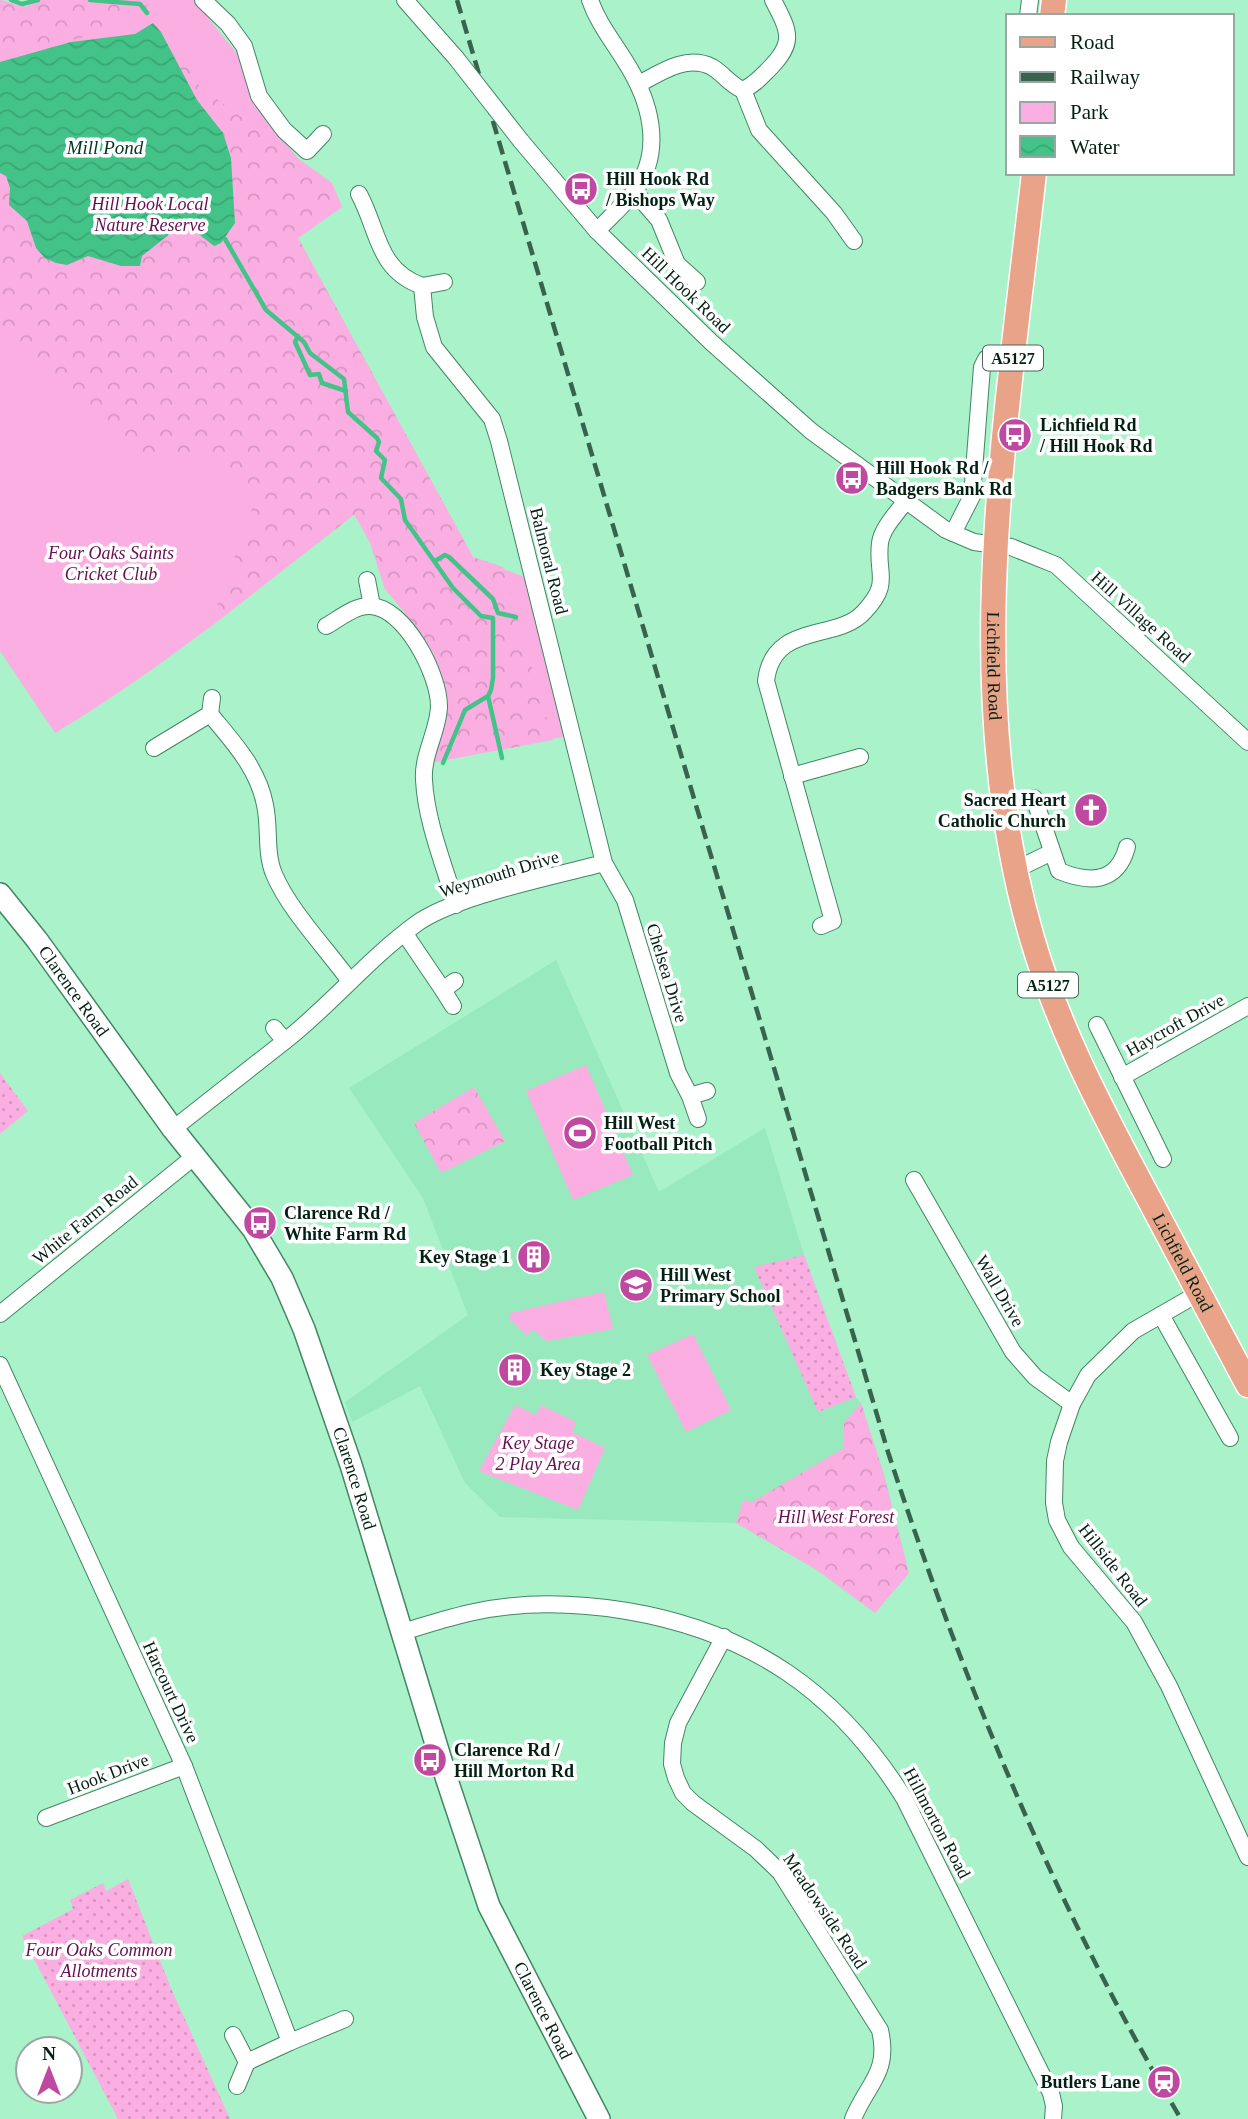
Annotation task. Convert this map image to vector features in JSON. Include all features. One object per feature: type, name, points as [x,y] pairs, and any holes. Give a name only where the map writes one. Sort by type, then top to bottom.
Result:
[{"type":"main road","name":"Lichfield Road","points":[[1034,175],[993,544],[992,653],[1001,797],[1032,940],[1064,1028],[1118,1140],[1248,1385]]},
{"type":"street","points":[[203,0],[228,24],[244,46],[259,96],[284,130],[307,151],[323,134]]},
{"type":"street","name":"Hill Hook Road","points":[[405,0],[456,58],[597,231],[711,342],[810,431],[905,502],[953,533],[974,541],[993,544]]},
{"type":"street","points":[[590,0],[597,20],[639,84],[650,113],[652,148],[646,170],[634,191],[597,231]]},
{"type":"street","points":[[743,90],[782,55],[788,43],[786,25],[773,0]]},
{"type":"street","points":[[639,84],[672,66],[693,63],[712,67],[743,90],[759,130],[834,213],[854,241]]},
{"type":"street","points":[[634,191],[659,220],[672,269],[698,282]]},
{"type":"street","points":[[359,194],[390,266],[400,276],[422,286],[444,282]]},
{"type":"street","points":[[834,213],[847,201]]},
{"type":"street","name":"Balmoral Road","points":[[422,286],[425,317],[434,347],[492,419],[499,441],[604,863]]},
{"type":"street","points":[[953,533],[972,496],[982,367],[986,359],[1013,355]]},
{"type":"street","points":[[850,916],[827,924],[766,681],[768,668],[789,643],[827,628],[851,623],[863,614],[882,584],[880,541],[905,502]]},
{"type":"street","name":"Hill Village Road","points":[[993,544],[1023,551],[1056,565],[1248,742]]},
{"type":"street","points":[[367,580],[372,606]]},
{"type":"street","points":[[326,626],[361,606],[372,606],[403,623],[425,660],[439,706],[423,776],[425,799],[456,905]]},
{"type":"street","points":[[154,748],[211,706],[247,759],[257,781],[265,805],[270,857],[280,886],[349,980]]},
{"type":"street","points":[[792,776],[860,757]]},
{"type":"street","points":[[1034,797],[1050,853],[1059,871],[1084,881],[1106,876],[1123,862],[1128,847]]},
{"type":"street","points":[[1015,870],[1050,853]]},
{"type":"street","name":"Weymouth Drive","points":[[173,1129],[323,1011],[349,980],[415,924],[456,905],[604,863]]},
{"type":"street","name":"Chelsea Drive","points":[[604,863],[625,900],[674,1061],[698,1119]]},
{"type":"street","name":"Clarence Road","points":[[0,894],[173,1129],[253,1229],[282,1278],[351,1465],[446,1780],[489,1906],[599,2119]]},
{"type":"street","points":[[405,934],[449,986],[453,1006]]},
{"type":"street","name":"Haycroft Drive","points":[[1122,1077],[1248,1006]]},
{"type":"street","points":[[1097,1025],[1163,1159]]},
{"type":"street","points":[[274,1028],[285,1041]]},
{"type":"street","points":[[690,1096],[707,1091]]},
{"type":"street","points":[[1118,1140],[1145,1126]]},
{"type":"street","name":"White Farm Road","points":[[0,1314],[195,1156]]},
{"type":"street","name":"Wall Drive","points":[[914,1180],[1013,1352],[1035,1377],[1072,1404]]},
{"type":"street","name":"Hillside Road","points":[[1199,1293],[1133,1331],[1088,1375],[1072,1404],[1055,1461],[1054,1503],[1057,1520],[1071,1547],[1134,1622],[1169,1686],[1248,1857]]},
{"type":"street","points":[[1161,1315],[1230,1438]]},
{"type":"street","name":"Harcourt Drive","points":[[0,1365],[184,1766],[290,2042]]},
{"type":"street","name":"Hillmorton Road","points":[[402,1632],[475,1611],[558,1604],[655,1616],[724,1637],[784,1669],[818,1695],[847,1723],[883,1765],[904,1798],[1045,2080],[1054,2106],[1053,2119]]},
{"type":"street","name":"Meadowside Road","points":[[724,1637],[678,1723],[672,1764],[683,1793],[756,1849],[780,1872],[880,2030],[884,2045],[879,2075],[853,2119]]},
{"type":"street","name":"Hook Drive","points":[[46,1818],[184,1766]]},
{"type":"street","points":[[237,2086],[247,2062],[345,2019]]},
{"type":"street","points":[[233,2035],[247,2062]]},
{"type":"shaded area","name":"Hill West Primary School","points":[[556,960],[659,1192],[765,1128],[804,1255],[855,1397],[861,1403],[884,1475],[909,1573],[875,1613],[817,1570],[736,1523],[500,1517],[465,1483],[420,1386],[352,1422],[345,1402],[468,1315],[423,1198],[349,1088]]},
{"type":"green space","name":"Hill Hook Local Nature Reserve","points":[[0,0],[26,7],[37,0],[194,0],[238,55],[257,107],[300,161],[332,183],[342,207],[298,238],[473,557],[527,578],[567,736],[430,763],[433,667],[416,626],[385,589],[370,543],[354,514],[171,656],[55,733],[0,651]]},
{"type":"green space","points":[[0,0],[26,7],[37,0],[147,0],[147,10],[107,32],[0,56]]},
{"type":"green space","name":"Hill Hook Local Nature Reserve","points":[[165,45],[176,46],[200,87],[332,183],[342,207],[298,238],[473,557],[503,567],[553,740],[430,763],[433,667],[416,626],[385,589],[373,547],[355,514],[209,628],[255,500],[217,458],[148,459],[0,328],[0,173],[6,176],[10,188],[9,205],[27,221],[36,248],[56,263],[67,265],[88,256],[121,266],[140,266],[142,256],[181,225],[191,227],[235,223],[234,189],[223,133],[197,100]]},
{"type":"green space","name":"Hill West Football Pitch","points":[[586,1065],[633,1175],[573,1200],[526,1091]]},
{"type":"green space","points":[[0,1073],[28,1111],[0,1134]]},
{"type":"green space","points":[[474,1087],[505,1141],[441,1173],[414,1123]]},
{"type":"green space","points":[[804,1255],[856,1397],[818,1412],[754,1267]]},
{"type":"green space","points":[[604,1292],[613,1329],[547,1341],[533,1330],[527,1335],[510,1320],[510,1313]]},
{"type":"green space","points":[[693,1334],[731,1410],[686,1432],[647,1355]]},
{"type":"green space","name":"Hill West Forest","points":[[861,1403],[884,1475],[909,1573],[875,1613],[817,1570],[736,1523],[743,1500],[752,1502],[844,1448],[844,1423]]},
{"type":"green space","name":"Key Stage 2 Play Area","points":[[515,1405],[536,1415],[541,1405],[576,1422],[572,1432],[605,1448],[578,1510],[479,1471]]},
{"type":"green space","name":"Four Oaks Common Allotments","points":[[128,1879],[170,1986],[230,2119],[118,2119],[84,2054],[84,2035],[74,2035],[22,1936],[73,1909],[70,1900],[103,1883],[106,1891]]},
{"type":"water","name":"Mill Pond","points":[[153,23],[161,32],[197,100],[223,133],[231,158],[235,223],[221,243],[214,246],[187,225],[181,225],[142,256],[140,266],[121,266],[88,256],[67,265],[56,263],[45,258],[36,248],[27,221],[9,205],[10,188],[6,176],[0,173],[0,62],[71,42],[135,34]]},
{"type":"waterway","points":[[11,0],[22,4],[38,0]]},
{"type":"waterway","points":[[90,0],[140,4],[147,13]]},
{"type":"waterway","points":[[225,239],[266,310],[304,342],[310,353],[344,379],[348,412],[377,438],[379,442],[376,451],[385,460],[381,478],[401,499],[405,520],[453,588],[481,616],[493,618],[491,690],[488,696],[465,710],[443,763]]},
{"type":"waterway","points":[[298,336],[295,342],[310,375],[319,374],[322,383],[346,391]]},
{"type":"waterway","points":[[435,561],[445,555],[449,557],[493,599],[498,613],[516,617]]},
{"type":"waterway","points":[[488,696],[502,758]]},
{"type":"railway","points":[[457,0],[888,1452],[917,1539],[981,1710],[1053,1877],[1093,1959],[1181,2119]]},
{"type":"place","name":"Hill Hook Rd / Bishops Way","points":[[581,189]]},
{"type":"place","name":"Lichfield Rd / Hill Hook Rd","points":[[1015,435]]},
{"type":"place","name":"Hill Hook Rd / Badgers Bank Rd","points":[[852,478]]},
{"type":"place","name":"Sacred Heart Catholic Church","points":[[1091,810]]},
{"type":"place","name":"Hill West Football Pitch","points":[[580,1133]]},
{"type":"place","name":"Clarence Rd / White Farm Rd","points":[[260,1223]]},
{"type":"place","name":"Key Stage 1","points":[[534,1257]]},
{"type":"place","name":"Hill West Primary School","points":[[636,1285]]},
{"type":"place","name":"Key Stage 2","points":[[515,1370]]},
{"type":"place","name":"Clarence Rd / Hill Morton Rd","points":[[430,1760]]},
{"type":"place","name":"Butlers Lane","points":[[1164,2082]]},
{"type":"park label","name":"Four Oaks Saints Cricket Club","points":[[111,563]]}]
